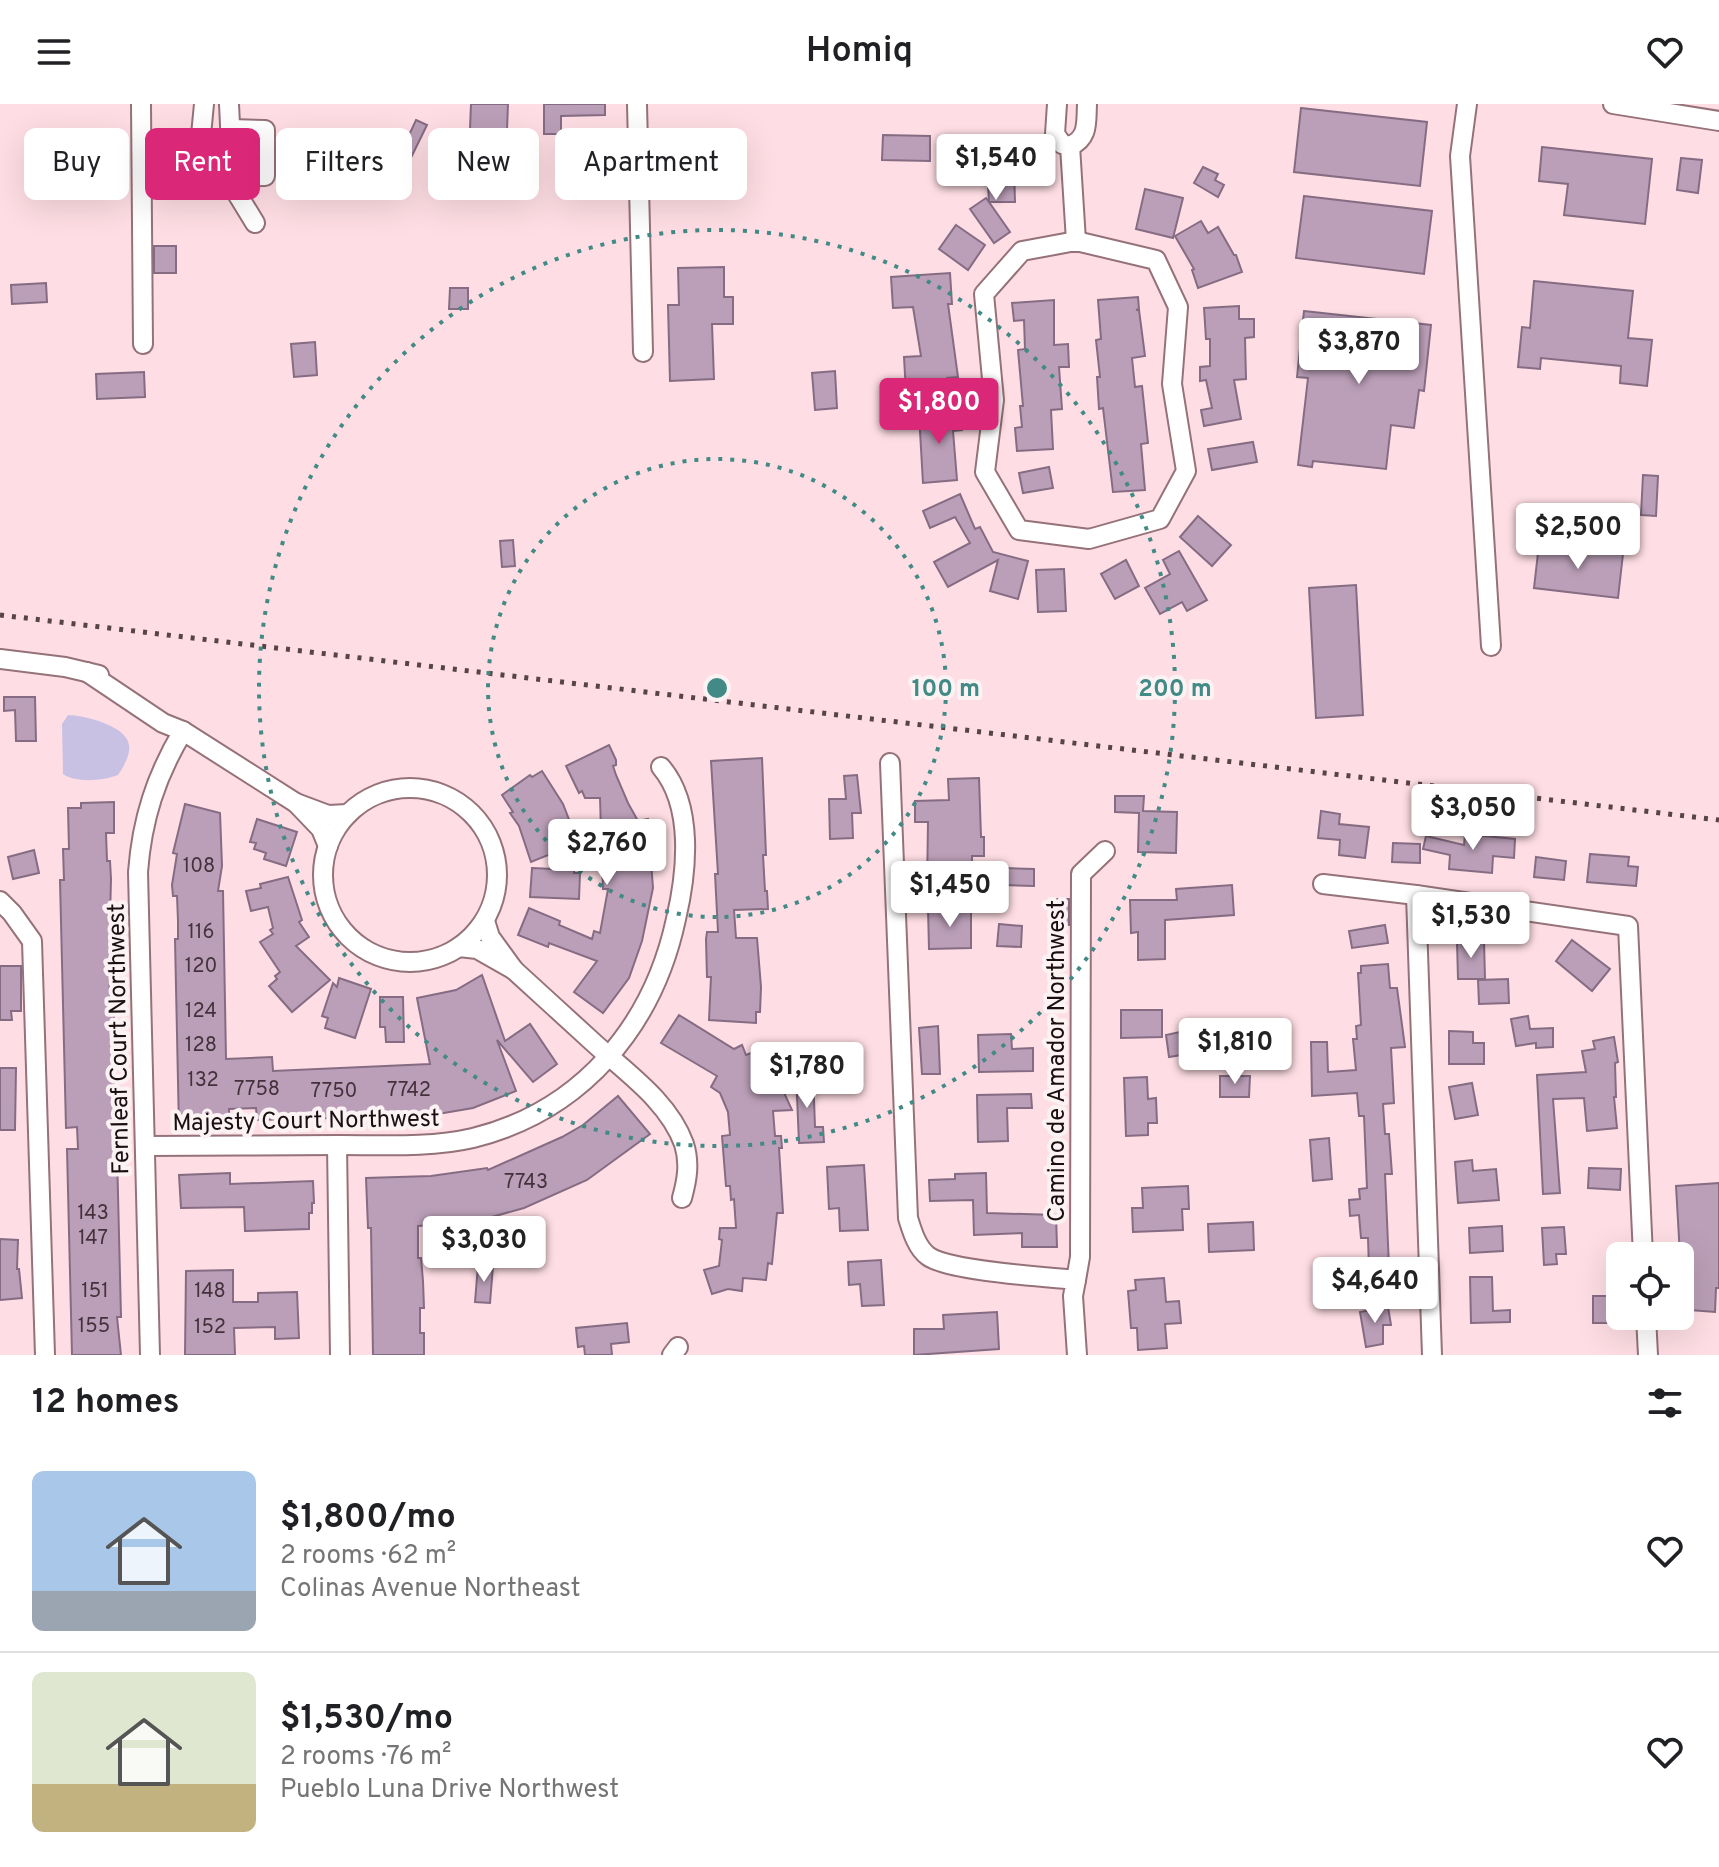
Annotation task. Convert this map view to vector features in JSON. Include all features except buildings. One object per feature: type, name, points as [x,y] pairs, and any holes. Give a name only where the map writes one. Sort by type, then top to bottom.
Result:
[{"type":"street","points":[[141,104],[143,344]]},
{"type":"street","points":[[202,128],[204,104]]},
{"type":"street","points":[[229,104],[230,128]]},
{"type":"street","points":[[637,104],[643,352]]},
{"type":"street","points":[[1057,104],[1055,134],[1062,144],[1070,146],[1085,136],[1087,104]]},
{"type":"street","points":[[1467,104],[1460,156],[1491,646]]},
{"type":"street","points":[[1613,104],[1676,109],[1719,121]]},
{"type":"street","points":[[260,130],[265,130],[265,176],[260,176]]},
{"type":"street","points":[[1070,146],[1076,241]]},
{"type":"street","points":[[241,200],[255,223]]},
{"type":"street","points":[[1076,241],[1156,260],[1178,307],[1172,384],[1186,471],[1160,519],[1089,539],[1019,530],[985,472],[994,400],[984,294],[1022,251],[1076,241]]},
{"type":"street","points":[[0,659],[87,672],[122,682],[168,713],[183,731],[296,803],[328,815],[348,814]]},
{"type":"street","name":"Fernleaf Court Northwest","points":[[150,1355],[140,851],[147,810],[157,780],[183,731]]},
{"type":"street","points":[[890,763],[908,1218],[914,1238],[928,1256],[948,1265],[1076,1280]]},
{"type":"street","name":"Majesty Court Northwest","points":[[145,1146],[428,1144],[493,1132],[536,1114],[561,1099],[609,1056],[635,1024],[664,964],[678,911],[684,856],[681,805],[671,779],[661,767]]},
{"type":"street","points":[[412,787],[439,792],[464,806],[490,839],[497,867],[495,895],[485,921],[472,937],[438,958],[400,962],[381,958],[363,949],[342,929],[328,904],[323,885],[323,865],[336,829],[348,814],[371,797],[397,788],[412,787]]},
{"type":"street","points":[[296,803],[321,829],[328,846]]},
{"type":"street","name":"Camino de Amador Northwest","points":[[1077,1355],[1073,1296],[1080,1257],[1081,874],[1105,851]]},
{"type":"street","points":[[1323,884],[1628,926],[1642,1242]]},
{"type":"street","points":[[1416,895],[1432,1355]]},
{"type":"street","points":[[0,901],[32,941],[45,1355]]},
{"type":"street","points":[[485,921],[490,937],[514,970],[656,1101],[676,1128],[688,1162],[682,1198]]},
{"type":"street","points":[[459,947],[477,949],[514,970]]},
{"type":"street","points":[[337,1145],[340,1355]]},
{"type":"street","points":[[1647,1330],[1648,1355]]},
{"type":"shaded area","points":[[68,715],[104,723],[126,738],[129,752],[118,775],[90,780],[63,774],[62,724]]},
{"type":"railway","points":[[0,615],[1719,820]]}]
